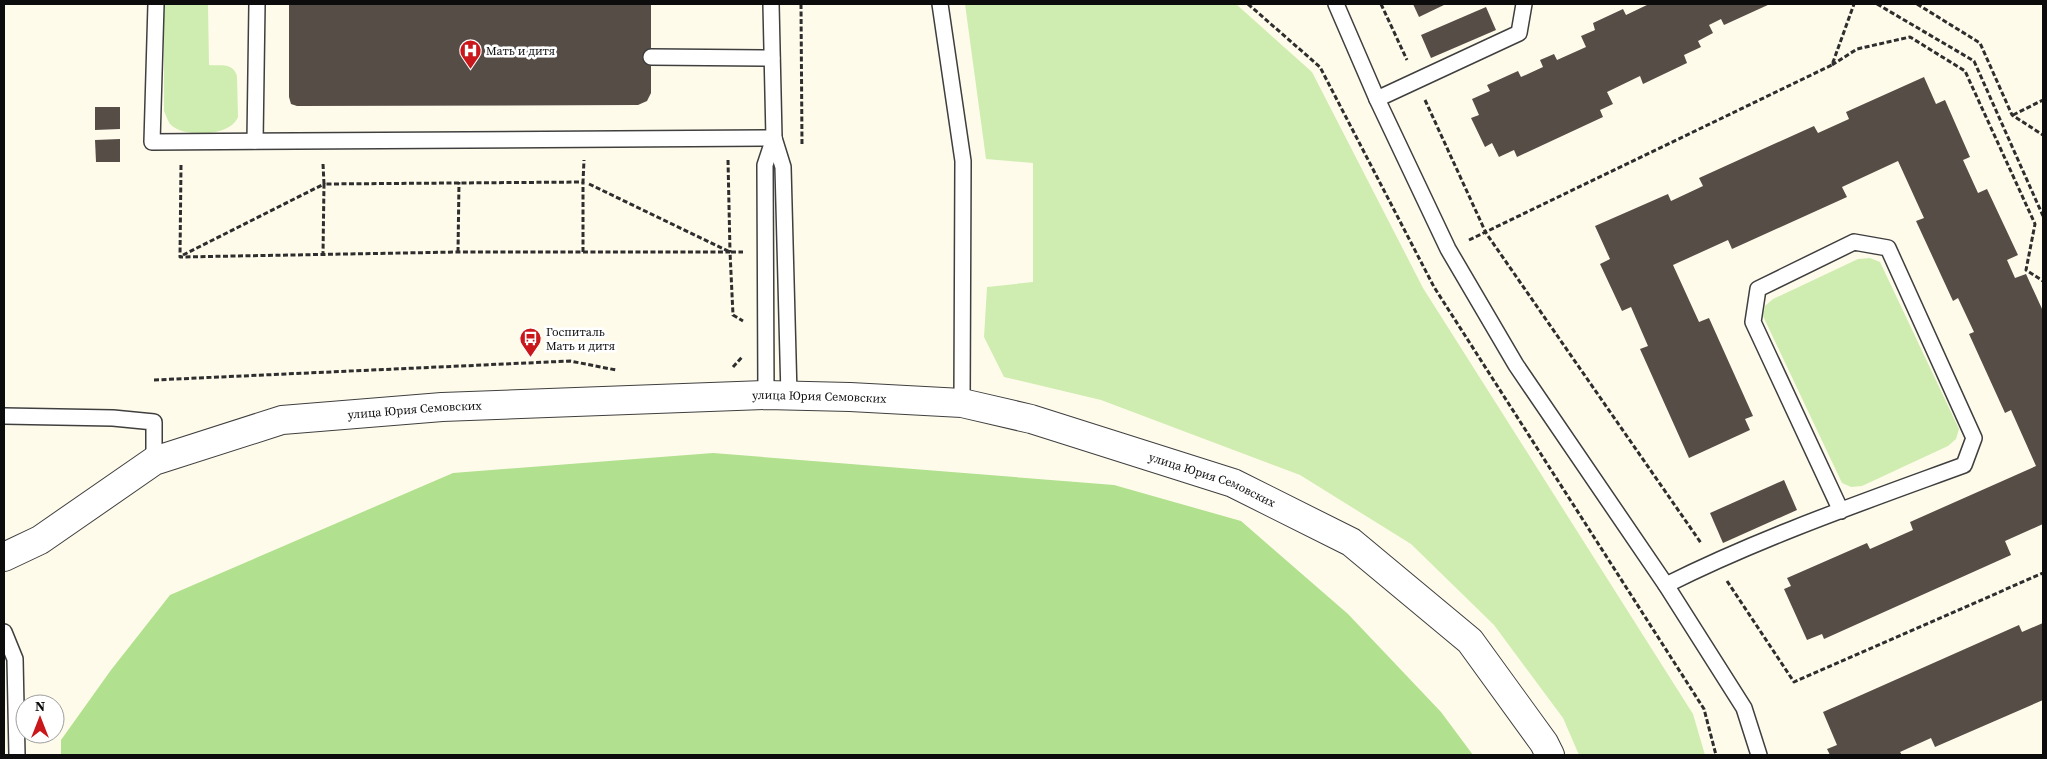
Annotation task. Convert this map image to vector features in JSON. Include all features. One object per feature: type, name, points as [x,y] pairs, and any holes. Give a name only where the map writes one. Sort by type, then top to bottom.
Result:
[{"type":"street","name":"улица Юрия Семовских","points":[[4,557],[40,540],[154,461],[282,420],[442,407],[778,395],[962,403],[1031,418],[1233,482],[1351,542],[1470,641],[1550,755]]},
{"type":"lane","points":[[156,4],[152,142],[774,138]]},
{"type":"lane","points":[[255,141],[257,4]]},
{"type":"lane","points":[[771,4],[774,138],[783,168],[778,395]]},
{"type":"lane","points":[[940,4],[963,162],[962,403]]},
{"type":"lane","points":[[1336,4],[1377,99],[1448,249],[1516,365],[1666,585],[1744,708],[1758,755]]},
{"type":"lane","points":[[1377,99],[1519,34],[1524,4]]},
{"type":"lane","points":[[651,57],[772,58]]},
{"type":"lane","points":[[774,138],[765,166],[778,395]]},
{"type":"lane","points":[[1666,585],[1714,561],[1964,465],[1974,438],[1888,248],[1854,242],[1758,289],[1754,322],[1841,511]]},
{"type":"lane","points":[[4,416],[113,418],[154,422],[154,461]]},
{"type":"lane","points":[[4,632],[14,659],[17,755]]},
{"type":"path","points":[[1381,4],[1486,233],[1714,561],[1794,682],[2043,573]]},
{"type":"path","points":[[1832,65],[1854,4]]},
{"type":"path","points":[[1877,4],[1974,61],[2043,216]]},
{"type":"path","points":[[1917,4],[1980,43],[2012,115],[2043,135]]},
{"type":"path","points":[[1448,249],[1486,233],[1832,65],[1857,49],[1910,37],[1965,71],[2035,224],[2026,270],[2043,281]]},
{"type":"path","points":[[2012,115],[2043,100]]},
{"type":"path","points":[[583,252],[584,154]]},
{"type":"path","points":[[727,154],[733,315],[743,322],[743,329]]},
{"type":"path","points":[[323,156],[323,254]]},
{"type":"path","points":[[180,257],[181,162]]},
{"type":"path","points":[[458,252],[459,182]]},
{"type":"path","points":[[180,257],[324,184],[584,182]]},
{"type":"path","points":[[589,184],[730,252]]},
{"type":"path","points":[[180,257],[458,252],[730,252]]},
{"type":"path","points":[[728,371],[743,356],[743,350]]},
{"type":"path","points":[[154,380],[570,361],[624,371]]},
{"type":"green space","points":[[164,4],[208,4],[209,65],[230,67],[237,76],[238,117],[226,129],[207,133],[186,132],[171,125],[168,120],[164,111]]},
{"type":"green space","points":[[965,4],[1236,4],[1312,72],[1423,288],[1693,714],[1705,755],[1579,755],[1563,718],[1494,625],[1411,544],[1300,475],[1101,400],[1004,377],[984,337],[987,287],[1033,282],[1033,163],[986,159]]},
{"type":"green space","points":[[1870,258],[1880,262],[1959,429],[1956,439],[1948,446],[1862,486],[1851,487],[1842,483],[1763,316],[1765,306],[1773,299],[1858,259]]},
{"type":"green space","points":[[713,453],[1114,485],[1241,521],[1348,614],[1441,712],[1473,755],[61,755],[61,744],[65,744],[65,734],[111,670],[170,595],[453,473]]},
{"type":"building","name":"Мать и дитя","points":[[289,4],[651,4],[651,93],[647,101],[638,105],[297,106],[291,104],[289,97]]},
{"type":"building","points":[[1413,4],[1446,4],[1419,17]]},
{"type":"building","points":[[1649,4],[1770,4],[1724,25],[1721,19],[1709,25],[1713,33],[1698,41],[1701,47],[1684,55],[1687,63],[1643,84],[1640,76],[1607,92],[1613,104],[1600,110],[1603,117],[1517,157],[1514,150],[1499,157],[1492,143],[1485,147],[1471,118],[1479,115],[1472,99],[1490,91],[1487,85],[1518,71],[1521,77],[1543,67],[1540,60],[1554,54],[1557,60],[1586,47],[1581,36],[1595,30],[1593,23],[1623,9],[1626,15]]},
{"type":"building","points":[[1486,7],[1496,30],[1431,58],[1421,35]]},
{"type":"building","points":[[1924,77],[1936,104],[1945,100],[1970,157],[1963,160],[1978,193],[1987,189],[2018,255],[2007,260],[2015,278],[2026,274],[2043,311],[2043,524],[2005,541],[2011,555],[1824,639],[1822,634],[1807,640],[1784,589],[1791,586],[1787,578],[1867,543],[1870,549],[1913,530],[1910,522],[2036,466],[2011,410],[2005,413],[1969,334],[1974,332],[1958,298],[1953,301],[1916,221],[1924,218],[1898,161],[1842,187],[1847,197],[1732,249],[1728,240],[1673,265],[1699,322],[1709,318],[1753,416],[1745,419],[1750,430],[1689,458],[1640,349],[1648,346],[1631,307],[1622,311],[1600,264],[1610,259],[1595,226],[1668,194],[1671,201],[1703,186],[1699,178],[1814,126],[1818,133],[1849,119],[1846,112]]},
{"type":"building","points":[[95,107],[120,107],[120,129],[95,130]]},
{"type":"building","points":[[120,139],[120,162],[96,162],[95,140]]},
{"type":"building","points":[[1784,480],[1797,510],[1723,543],[1710,513]]},
{"type":"building","points":[[2043,623],[2043,700],[1935,747],[1931,738],[1900,752],[1902,755],[1830,755],[1827,749],[1837,745],[1823,712],[2019,625],[2022,632]]},
{"type":"place","name":"Мать и дитя","points":[[470,70]]},
{"type":"place","name":"Госпиталь Мать и дитя","points":[[530,358]]}]
